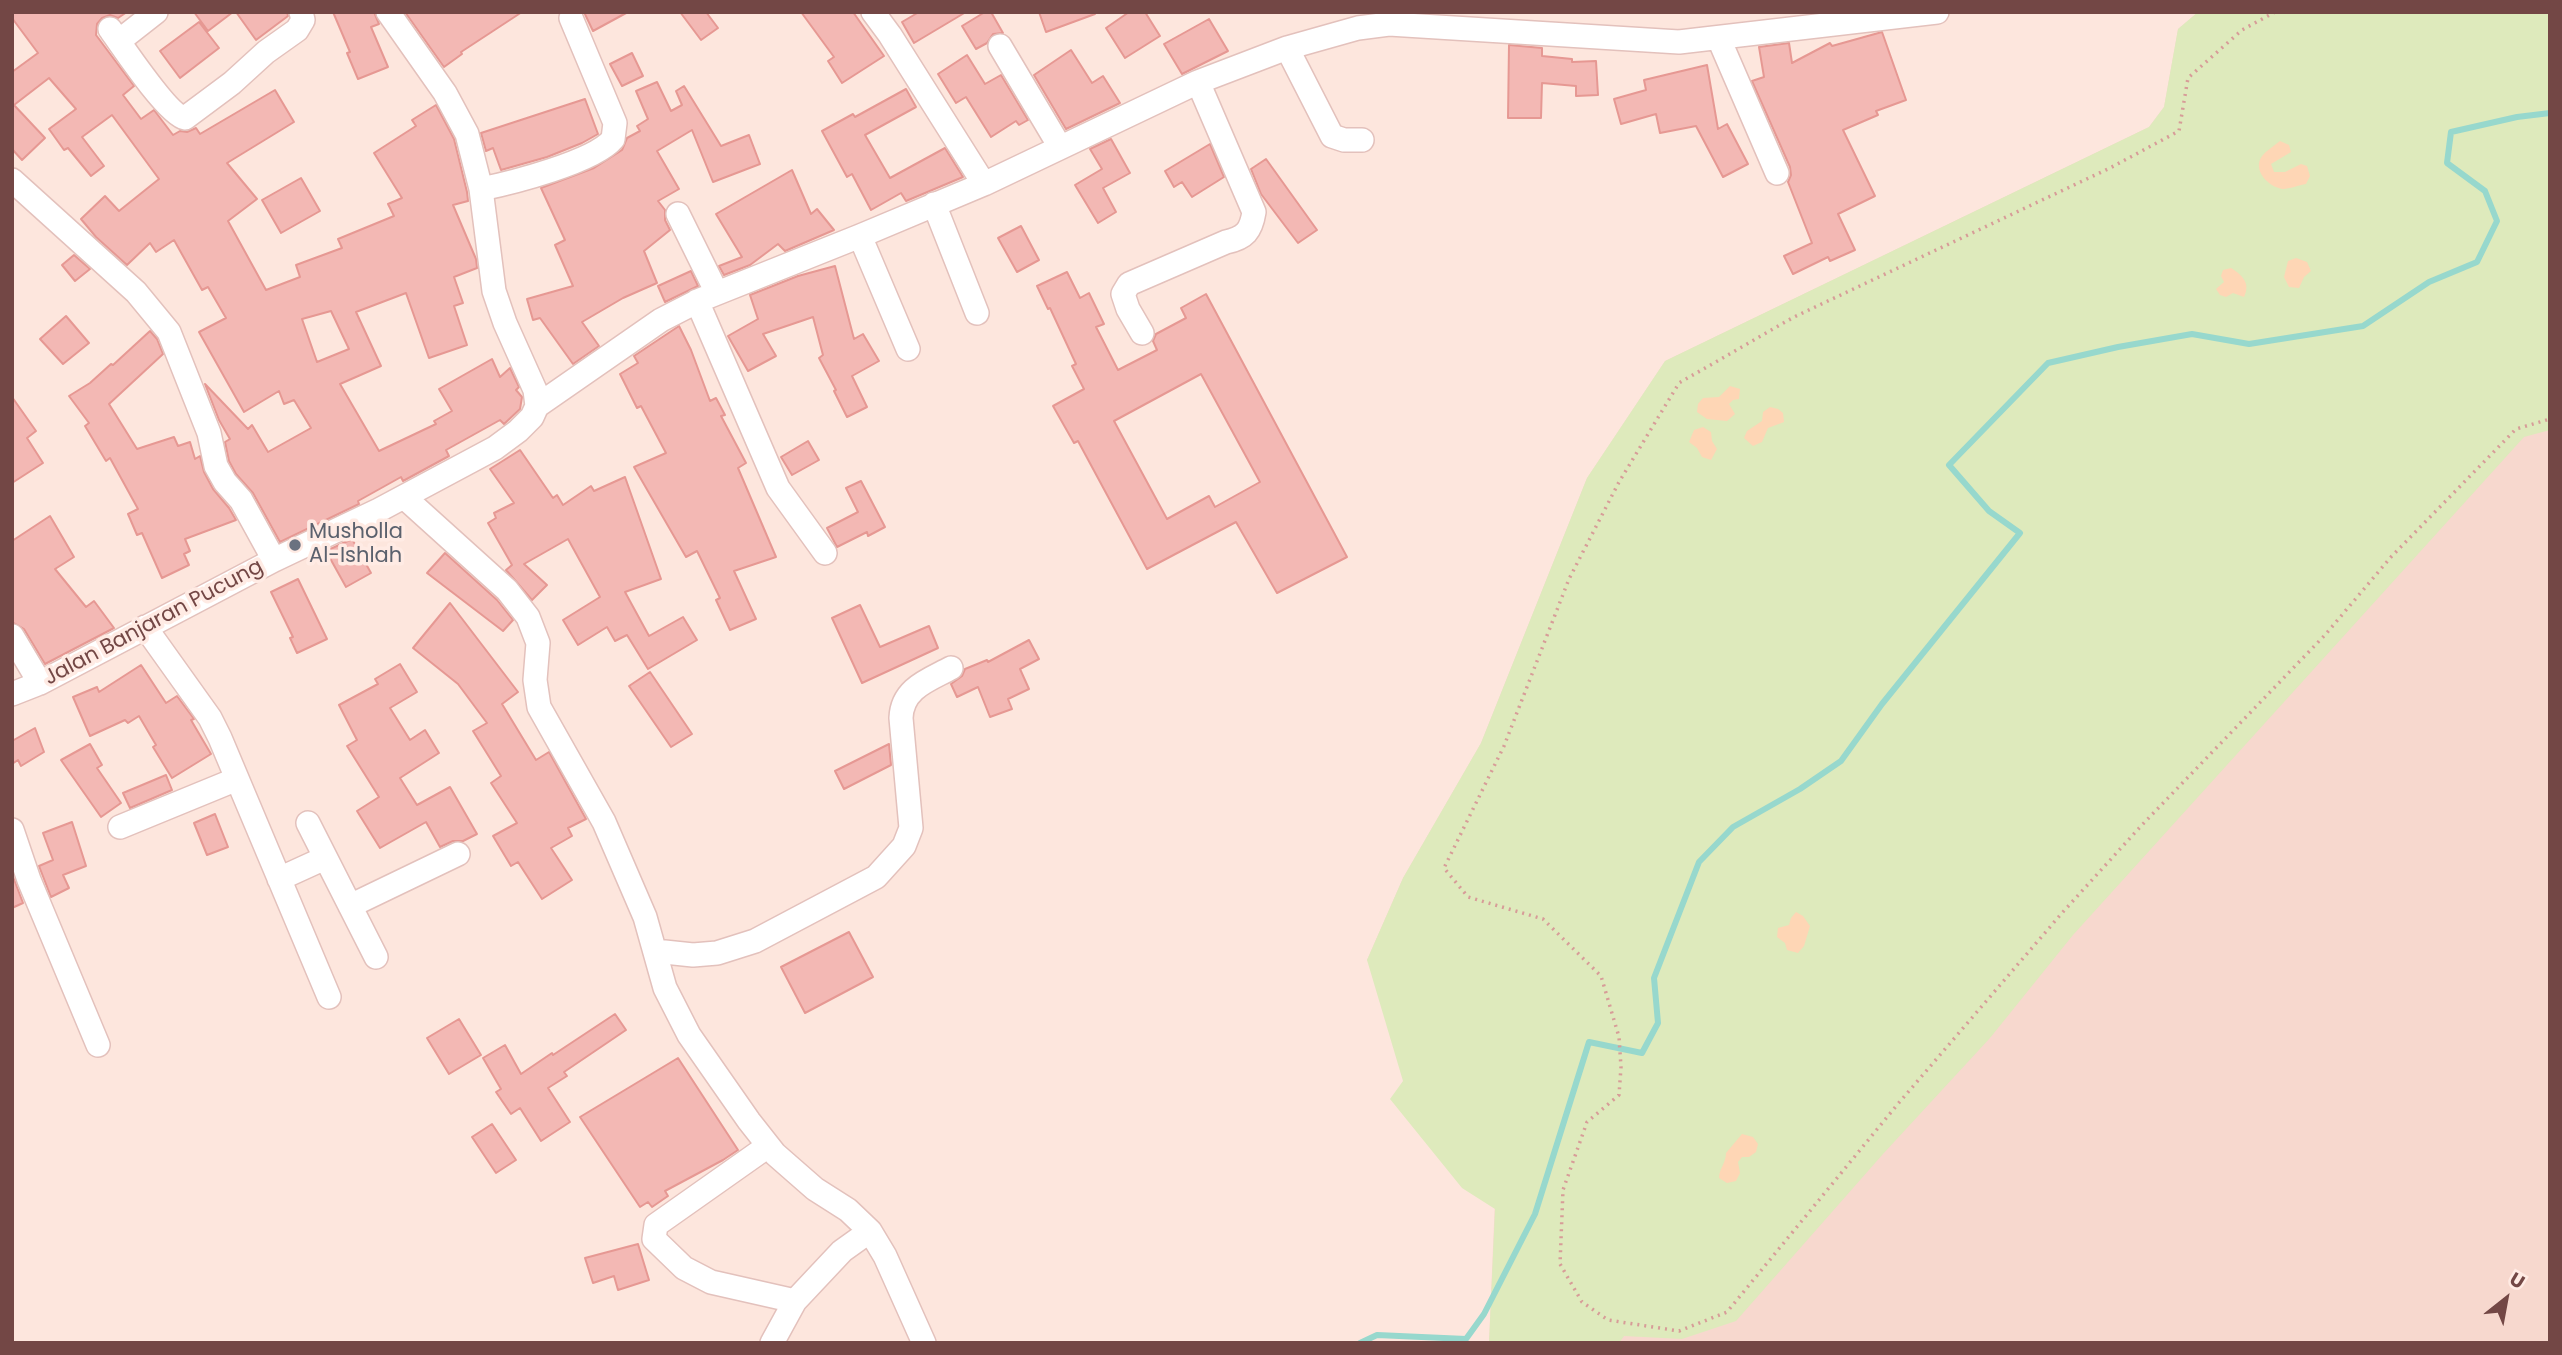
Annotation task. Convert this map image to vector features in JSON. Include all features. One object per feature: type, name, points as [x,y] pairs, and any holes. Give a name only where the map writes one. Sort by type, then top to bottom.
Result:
[{"type":"street","points":[[156,12],[115,35],[167,103],[179,116],[186,118],[297,30],[303,20],[301,12]]},
{"type":"street","points":[[388,12],[445,93],[467,134],[481,189],[495,291],[505,323],[535,390],[537,406]]},
{"type":"street","points":[[873,12],[984,184]]},
{"type":"street","name":"Jalan Banjaran Pucung","points":[[12,694],[40,683],[495,448],[532,417],[537,406],[661,320],[707,297],[984,184],[1198,82],[1287,48],[1358,28],[1389,23],[1679,42],[1937,12]]},
{"type":"street","points":[[481,189],[547,172],[601,148],[613,139],[615,123],[571,18]]},
{"type":"street","points":[[1719,39],[1777,173]]},
{"type":"street","points":[[1000,46],[1060,147]]},
{"type":"street","points":[[1287,48],[1332,136],[1344,140],[1362,140]]},
{"type":"street","points":[[1142,333],[1123,294],[1129,284],[1226,242],[1240,239],[1247,234],[1252,224],[1254,212],[1198,82]]},
{"type":"street","points":[[12,180],[129,285],[169,332],[209,433],[216,466],[225,482],[241,500],[274,560]]},
{"type":"street","points":[[934,204],[977,313]]},
{"type":"street","points":[[678,214],[778,488],[825,553]]},
{"type":"street","points":[[860,236],[908,349]]},
{"type":"street","points":[[404,497],[507,590],[528,617],[538,643],[535,680],[539,707],[604,822],[645,918],[665,988],[689,1035],[768,1146],[815,1189],[848,1210],[870,1231],[885,1256],[924,1343]]},
{"type":"street","points":[[145,627],[210,718],[329,997]]},
{"type":"street","points":[[12,636],[40,683]]},
{"type":"street","points":[[655,951],[693,955],[734,948],[783,928],[876,877],[904,846],[911,828],[901,718],[905,700],[915,688],[951,668]]},
{"type":"street","points":[[120,827],[237,779]]},
{"type":"street","points":[[308,823],[376,957]]},
{"type":"street","points":[[12,830],[29,880],[98,1045]]},
{"type":"street","points":[[350,906],[458,854]]},
{"type":"street","points":[[278,878],[325,858]]},
{"type":"street","points":[[768,1146],[656,1225],[654,1239],[684,1268],[711,1282],[795,1301]]},
{"type":"street","points":[[772,1343],[795,1301],[842,1251],[870,1231]]},
{"type":"path","points":[[2275,12],[2242,30],[2188,78],[2179,131],[2110,168],[1794,317],[1679,383],[1619,482],[1569,579],[1504,746],[1444,868],[1468,897],[1543,919],[1601,976],[1619,1037],[1619,1095],[1587,1122],[1563,1190],[1560,1264],[1582,1302],[1608,1320],[1679,1331],[1727,1312],[2062,913],[2141,826],[2325,635],[2391,557],[2516,429],[2550,419]]},
{"type":"shaded area","points":[[2198,12],[2550,12],[2550,1343],[1489,1343],[1496,1175],[1367,960],[1403,878],[1481,743],[1587,478],[1665,361],[2149,127],[2164,107],[2178,29]]},
{"type":"green space","points":[[2198,12],[2550,12],[2550,430],[2524,437],[2073,935],[1990,1038],[1883,1154],[1736,1321],[1682,1339],[1624,1336],[1619,1343],[1489,1343],[1495,1209],[1462,1188],[1390,1099],[1403,1081],[1367,960],[1403,878],[1481,743],[1587,478],[1665,361],[2149,127],[2164,107],[2178,29]]},
{"type":"sand","points":[[2280,141],[2289,145],[2291,152],[2271,164],[2274,172],[2285,172],[2301,164],[2307,166],[2310,176],[2306,184],[2283,189],[2272,185],[2263,177],[2259,161]]},
{"type":"sand","points":[[2296,258],[2307,262],[2311,271],[2304,277],[2299,288],[2289,287],[2284,277],[2288,261]]},
{"type":"sand","points":[[2231,268],[2246,284],[2244,297],[2233,293],[2226,297],[2220,295],[2216,289],[2224,282],[2221,276],[2223,270]]},
{"type":"sand","points":[[1730,386],[1740,389],[1739,399],[1729,404],[1735,414],[1727,421],[1707,419],[1697,412],[1698,404],[1703,398],[1719,397]]},
{"type":"sand","points":[[1770,407],[1783,413],[1784,422],[1768,428],[1762,442],[1753,446],[1744,438],[1747,431],[1762,421],[1763,412]]},
{"type":"sand","points":[[1703,427],[1711,432],[1717,449],[1711,460],[1702,457],[1697,448],[1689,442],[1694,430]]},
{"type":"sand","points":[[1796,912],[1803,916],[1810,926],[1804,946],[1798,953],[1787,950],[1785,943],[1777,937],[1778,928],[1789,925]]},
{"type":"sand","points":[[1742,1134],[1753,1137],[1758,1144],[1756,1152],[1749,1157],[1742,1157],[1738,1162],[1740,1173],[1736,1181],[1727,1183],[1719,1178],[1720,1172],[1726,1153]]},
{"type":"building","points":[[12,12],[127,12],[118,18],[110,15],[102,18],[97,24],[96,35],[134,86],[123,95],[141,119],[154,110],[173,135],[196,128],[200,134],[275,90],[294,122],[227,163],[257,199],[228,221],[266,290],[300,277],[296,265],[342,248],[338,239],[394,216],[388,204],[402,198],[374,153],[416,126],[412,120],[436,105],[454,139],[468,201],[453,205],[476,259],[477,268],[454,277],[463,303],[454,306],[467,345],[429,358],[406,293],[356,312],[381,366],[340,384],[379,451],[436,424],[434,421],[452,411],[439,389],[492,359],[500,377],[510,368],[519,387],[516,390],[522,397],[520,409],[504,424],[500,420],[446,450],[449,456],[403,481],[401,477],[358,501],[359,504],[280,542],[253,493],[236,474],[229,461],[225,442],[230,439],[219,420],[205,384],[248,429],[252,425],[268,452],[311,428],[294,400],[284,404],[279,391],[244,412],[199,332],[226,318],[208,287],[202,290],[174,240],[156,252],[150,243],[127,265],[96,237],[81,219],[105,196],[119,211],[159,179],[112,115],[82,137],[104,166],[91,176],[68,148],[64,150],[49,129],[76,109],[49,78],[14,105],[45,138],[22,160],[12,149],[12,72],[38,53],[12,18]],"holes":[[[331,311],[349,349],[317,362],[302,319]]]},
{"type":"building","points":[[194,12],[233,12],[208,31]]},
{"type":"building","points":[[236,12],[287,12],[288,16],[256,40]]},
{"type":"building","points":[[333,12],[374,12],[379,24],[371,27],[388,67],[358,79]]},
{"type":"building","points":[[405,12],[522,12],[461,52],[462,54],[444,67]]},
{"type":"building","points":[[584,12],[628,12],[593,31]]},
{"type":"building","points":[[680,12],[706,12],[718,28],[701,40]]},
{"type":"building","points":[[801,12],[853,12],[884,56],[842,83],[828,61],[834,57]]},
{"type":"building","points":[[919,12],[966,12],[914,43],[902,22]]},
{"type":"building","points":[[985,12],[991,12],[1003,33],[993,34],[987,43],[976,49],[962,26]]},
{"type":"building","points":[[1039,12],[1095,12],[1095,14],[1046,32]]},
{"type":"building","points":[[1129,12],[1145,12],[1160,36],[1125,58],[1106,28]]},
{"type":"building","points":[[1209,19],[1228,51],[1182,74],[1164,44]]},
{"type":"building","points":[[199,22],[219,48],[180,78],[160,51]]},
{"type":"building","points":[[1882,32],[1906,100],[1876,111],[1878,115],[1843,130],[1875,196],[1838,214],[1855,250],[1830,261],[1828,257],[1793,274],[1784,256],[1812,243],[1788,182],[1790,167],[1752,81],[1764,77],[1759,47],[1789,43],[1792,63],[1830,43],[1832,46]]},
{"type":"building","points":[[1509,45],[1542,48],[1542,56],[1572,59],[1572,62],[1596,61],[1598,95],[1576,96],[1576,86],[1542,83],[1541,118],[1508,118]]},
{"type":"building","points":[[1071,50],[1092,83],[1103,76],[1120,103],[1066,129],[1034,75]]},
{"type":"building","points":[[632,53],[643,76],[622,86],[610,64]]},
{"type":"building","points":[[967,55],[985,84],[1001,75],[1028,120],[1019,125],[1016,121],[991,137],[966,97],[956,103],[938,74]]},
{"type":"building","points":[[1707,65],[1718,129],[1727,124],[1748,164],[1723,177],[1696,126],[1660,133],[1656,114],[1621,124],[1614,99],[1646,90],[1644,80]]},
{"type":"building","points":[[657,82],[671,111],[682,105],[676,91],[684,86],[721,146],[749,135],[760,164],[713,182],[692,130],[657,151],[679,189],[658,201],[665,210],[665,220],[670,230],[644,251],[657,283],[623,298],[582,322],[599,346],[573,364],[540,318],[533,320],[527,299],[573,286],[555,245],[565,240],[541,188],[594,168],[622,150],[627,138],[640,131],[637,126],[648,119],[636,91]]},
{"type":"building","points":[[906,89],[916,107],[865,135],[890,178],[945,148],[963,177],[906,201],[901,193],[871,210],[852,174],[847,177],[822,131],[853,114],[855,117]]},
{"type":"building","points":[[585,99],[598,134],[582,143],[547,157],[501,170],[493,148],[486,151],[481,133]]},
{"type":"building","points":[[1111,139],[1130,173],[1103,188],[1116,212],[1098,223],[1075,185],[1102,169],[1090,149]]},
{"type":"building","points":[[1210,144],[1224,177],[1192,197],[1182,182],[1174,187],[1165,171]]},
{"type":"building","points":[[1266,159],[1317,230],[1298,243],[1261,194],[1251,169]]},
{"type":"building","points":[[792,170],[811,214],[817,209],[834,230],[785,251],[778,244],[750,265],[724,275],[719,266],[742,257],[716,214]]},
{"type":"building","points":[[301,178],[320,211],[281,233],[262,200]]},
{"type":"building","points":[[1021,226],[1039,260],[1017,272],[998,238]]},
{"type":"building","points":[[74,255],[90,269],[75,281],[62,265]]},
{"type":"building","points":[[835,266],[854,339],[863,334],[879,361],[852,376],[867,407],[847,417],[819,358],[823,355],[813,317],[763,334],[776,356],[748,371],[728,336],[758,319],[750,295],[798,276]]},
{"type":"building","points":[[691,271],[698,286],[665,302],[658,286]]},
{"type":"building","points":[[1067,272],[1080,298],[1089,293],[1104,324],[1096,327],[1118,370],[1157,350],[1153,341],[1156,334],[1186,318],[1181,308],[1206,294],[1347,557],[1277,593],[1236,522],[1147,569],[1078,441],[1074,443],[1053,406],[1084,389],[1072,366],[1076,364],[1037,286]],"holes":[[[1201,374],[1260,482],[1215,507],[1209,496],[1167,519],[1114,421]]]},
{"type":"building","points":[[66,316],[89,343],[63,364],[40,339]]},
{"type":"building","points":[[679,326],[710,401],[716,398],[725,415],[721,416],[746,463],[738,468],[776,557],[734,571],[756,619],[730,630],[716,600],[720,598],[697,551],[686,557],[634,467],[666,453],[641,406],[637,408],[620,374],[638,363],[634,356]]},
{"type":"building","points":[[150,331],[157,339],[163,354],[109,404],[137,449],[174,437],[178,446],[190,442],[195,459],[200,456],[204,472],[213,489],[236,520],[185,539],[190,551],[184,554],[189,565],[162,578],[142,533],[137,535],[128,514],[138,509],[110,458],[106,461],[85,426],[89,423],[69,396],[113,365]]},
{"type":"building","points":[[12,397],[36,431],[27,438],[43,463],[12,483]]},
{"type":"building","points":[[808,441],[819,460],[792,475],[781,457]]},
{"type":"building","points":[[520,450],[553,498],[557,495],[563,505],[591,486],[594,491],[625,477],[661,579],[625,592],[649,636],[683,617],[697,640],[648,669],[627,635],[615,641],[607,627],[578,645],[563,620],[600,597],[568,539],[524,564],[547,585],[532,600],[506,570],[512,565],[488,523],[496,518],[494,513],[514,503],[490,469]]},
{"type":"building","points":[[861,481],[885,527],[868,536],[867,532],[837,547],[827,528],[858,512],[846,488]]},
{"type":"building","points":[[50,516],[74,557],[55,569],[86,607],[94,601],[114,628],[45,664],[24,629],[12,622],[12,541]]},
{"type":"building","points":[[352,539],[371,573],[346,587],[326,551]]},
{"type":"building","points":[[445,553],[497,600],[513,620],[503,631],[427,573]]},
{"type":"building","points":[[298,579],[327,639],[297,653],[290,638],[293,637],[271,592]]},
{"type":"building","points":[[450,603],[518,692],[502,704],[536,760],[549,752],[586,819],[568,828],[572,836],[551,848],[572,880],[542,899],[518,862],[511,866],[493,836],[517,823],[491,783],[501,776],[473,731],[487,723],[458,684],[413,648]]},
{"type":"building","points":[[860,605],[880,647],[929,626],[938,648],[862,683],[832,618]]},
{"type":"building","points":[[1029,640],[1039,659],[1020,669],[1029,689],[1008,699],[1012,709],[990,717],[978,687],[957,697],[951,684],[962,676],[965,669],[987,660],[988,662]]},
{"type":"building","points":[[400,664],[417,692],[390,708],[410,740],[425,730],[439,753],[400,778],[417,805],[450,787],[477,834],[463,841],[453,841],[440,847],[426,822],[380,848],[357,811],[379,797],[347,746],[357,740],[339,705],[378,684],[375,679]]},
{"type":"building","points":[[141,665],[166,703],[177,696],[194,719],[191,720],[211,754],[172,778],[153,747],[156,745],[139,716],[128,723],[125,720],[90,736],[73,697],[97,687],[99,692]]},
{"type":"building","points":[[650,672],[692,734],[671,747],[629,686]]},
{"type":"building","points":[[35,728],[44,752],[21,766],[18,760],[12,764],[12,741]]},
{"type":"building","points":[[90,744],[102,765],[97,768],[121,803],[101,817],[61,760]]},
{"type":"building","points":[[889,744],[891,765],[844,789],[835,771]]},
{"type":"building","points":[[166,775],[172,790],[130,808],[123,793]]},
{"type":"building","points":[[215,814],[228,847],[207,855],[194,823]]},
{"type":"building","points":[[72,822],[86,866],[63,875],[69,888],[51,897],[39,866],[53,860],[43,833]]},
{"type":"building","points":[[12,874],[23,903],[12,908]]},
{"type":"building","points":[[849,932],[873,977],[805,1013],[781,967]]},
{"type":"building","points":[[615,1014],[626,1030],[564,1072],[567,1076],[548,1088],[570,1122],[541,1141],[520,1108],[511,1114],[496,1092],[501,1089],[483,1058],[505,1045],[521,1074]]},
{"type":"building","points":[[459,1019],[481,1055],[449,1074],[427,1038]]},
{"type":"building","points":[[678,1058],[738,1150],[665,1191],[668,1196],[652,1207],[648,1202],[640,1207],[580,1117]]},
{"type":"building","points":[[492,1124],[516,1160],[496,1173],[472,1137]]},
{"type":"building","points":[[638,1244],[649,1280],[618,1290],[614,1276],[593,1283],[585,1258]]},
{"type":"waterway","points":[[1360,1343],[1377,1335],[1466,1339],[1484,1314],[1535,1214],[1589,1042],[1642,1053],[1658,1023],[1654,978],[1699,862],[1733,827],[1800,789],[1841,761],[1882,704],[2020,533],[1989,511],[1949,465],[2048,363],[2192,334],[2249,344],[2363,326],[2429,282],[2477,262],[2497,221],[2485,191],[2447,163],[2451,132],[2517,117],[2550,113]]},
{"type":"place","name":"Musholla Al-Ishlah","points":[[295,545]]}]
